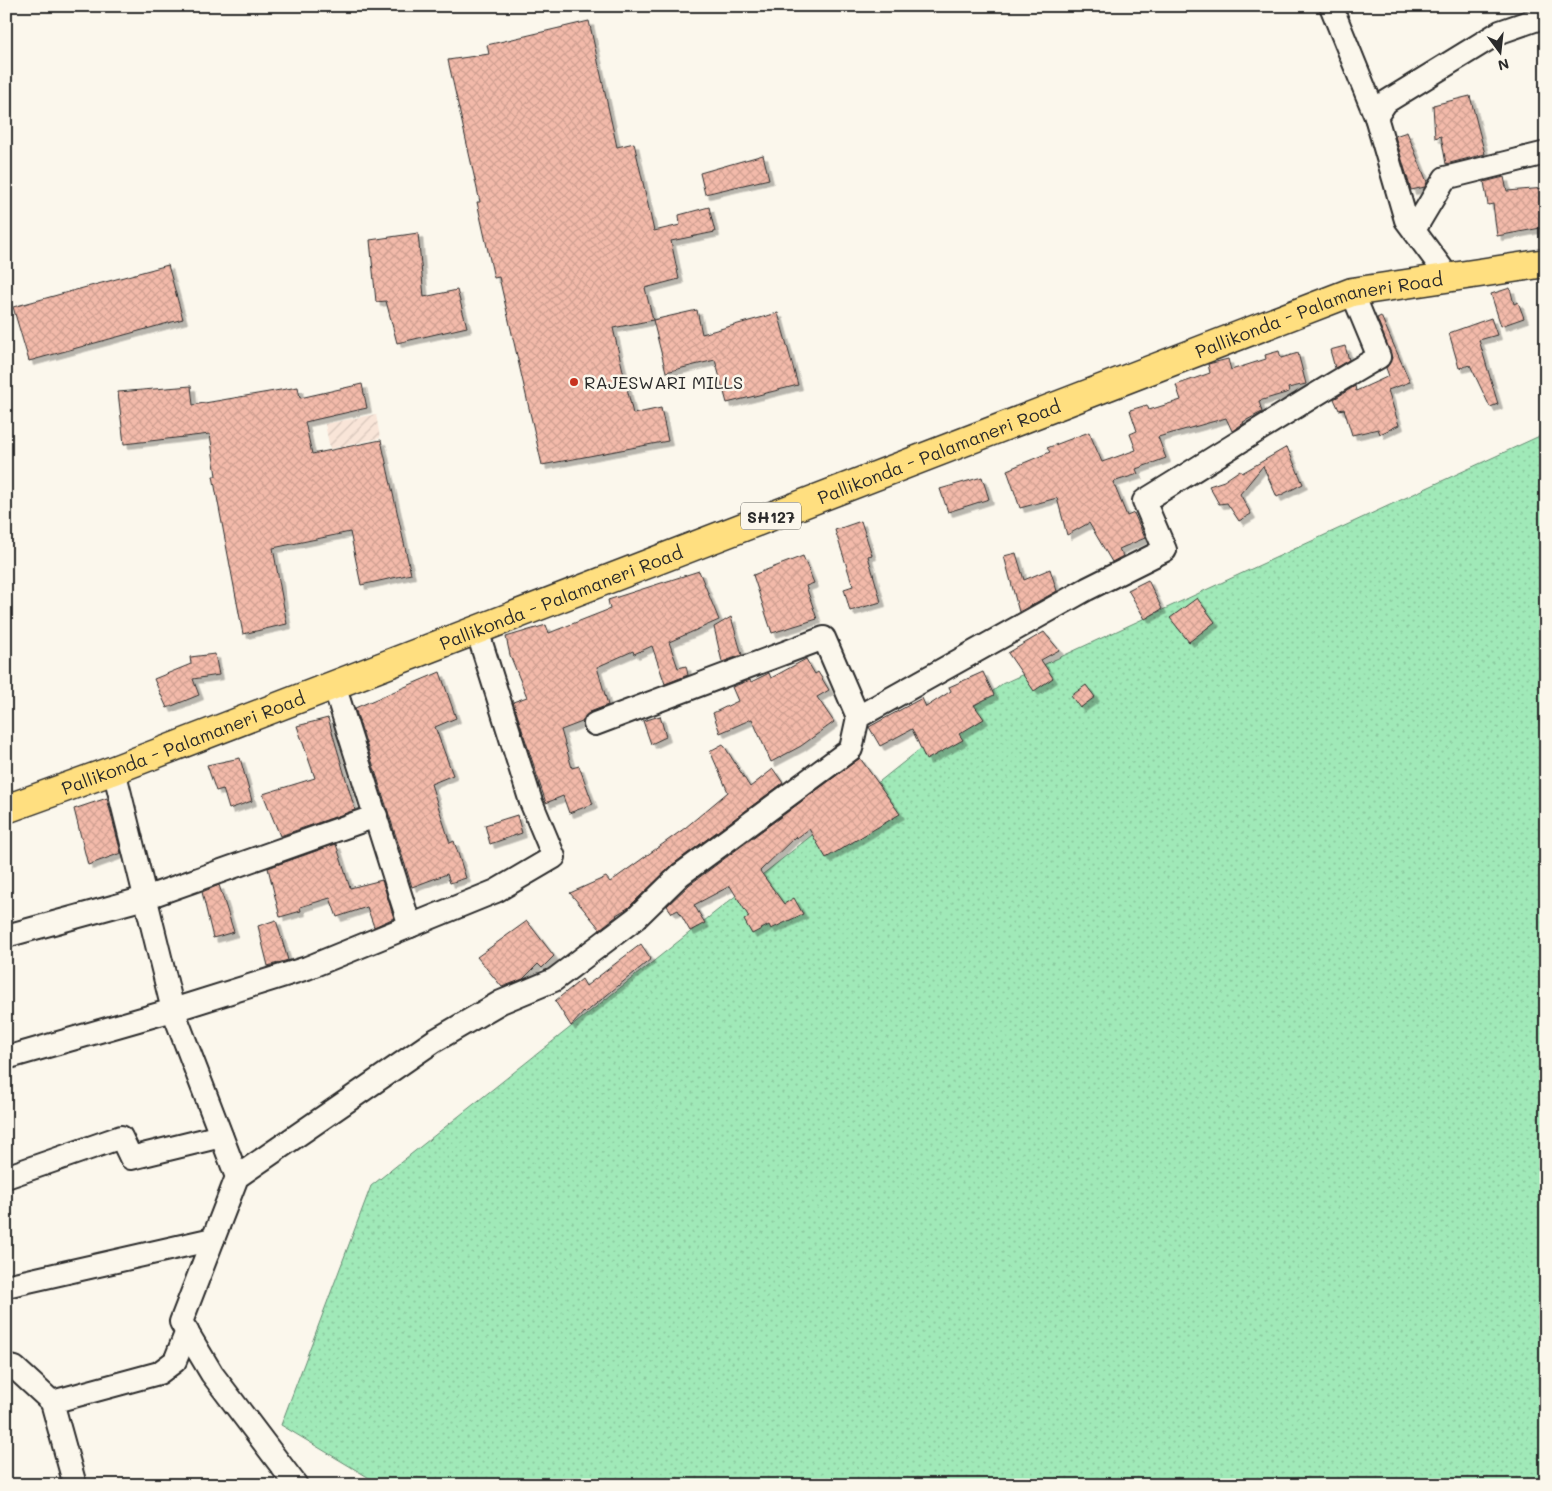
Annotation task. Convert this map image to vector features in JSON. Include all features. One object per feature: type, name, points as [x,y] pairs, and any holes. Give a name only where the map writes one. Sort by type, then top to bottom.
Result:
[{"type":"main road","name":"Pallikonda - Palamaneri Road","points":[[6,809],[114,770],[1352,292],[1546,264]]},
{"type":"street","points":[[1331,6],[1376,116],[1406,220],[1449,278]]},
{"type":"street","points":[[1376,116],[1386,102],[1500,32],[1546,16]]},
{"type":"street","points":[[1414,230],[1445,178],[1546,153]]},
{"type":"street","points":[[858,717],[1087,589],[1165,550],[1144,500],[1214,459],[1301,401],[1379,357],[1352,292]]},
{"type":"street","points":[[6,1058],[173,1010],[307,968],[496,891],[554,858],[531,802],[477,630]]},
{"type":"street","points":[[296,1485],[212,1374],[181,1322],[236,1177],[434,1041],[501,1002],[554,980],[636,918],[680,875],[851,749],[858,717],[824,638],[595,724]]},
{"type":"street","points":[[334,685],[410,926]]},
{"type":"street","points":[[114,770],[173,1010],[236,1177]]},
{"type":"street","points":[[6,936],[145,898],[376,816]]},
{"type":"street","points":[[6,1177],[120,1138],[131,1158],[221,1136]]},
{"type":"street","points":[[6,1286],[213,1239]]},
{"type":"street","points":[[52,1402],[159,1373],[175,1361],[186,1331]]},
{"type":"street","points":[[6,1366],[15,1368],[52,1402],[74,1485]]},
{"type":"shaded area","points":[[376,414],[380,438],[330,449],[325,424]]},
{"type":"green space","points":[[1546,433],[1546,1485],[381,1485],[281,1425],[371,1186],[1002,684]]},
{"type":"building","points":[[589,21],[617,147],[634,143],[654,231],[680,225],[679,215],[709,207],[715,232],[671,241],[679,279],[645,288],[653,320],[613,328],[633,414],[661,408],[668,441],[542,465],[499,277],[494,278],[477,202],[480,202],[448,60],[489,54],[487,45]]},
{"type":"building","points":[[1470,96],[1485,154],[1446,164],[1441,136],[1435,138],[1433,105]]},
{"type":"building","points":[[1407,132],[1427,182],[1425,187],[1411,190],[1395,136]]},
{"type":"building","points":[[763,155],[769,179],[705,194],[700,173]]},
{"type":"building","points":[[1504,177],[1507,191],[1546,188],[1546,227],[1497,236],[1493,204],[1488,205],[1484,182]]},
{"type":"building","points":[[418,233],[424,297],[457,290],[467,327],[397,343],[386,301],[376,302],[370,240]]},
{"type":"building","points":[[168,265],[183,319],[29,361],[13,307]]},
{"type":"building","points":[[1510,288],[1514,304],[1518,302],[1524,318],[1501,326],[1491,294]]},
{"type":"building","points":[[697,310],[702,334],[778,313],[798,385],[727,403],[715,360],[666,372],[653,320]]},
{"type":"building","points":[[1381,316],[1410,382],[1388,390],[1399,425],[1380,434],[1378,429],[1352,435],[1344,409],[1339,410],[1334,399],[1355,386],[1356,391],[1389,376],[1386,368],[1392,358],[1377,318]]},
{"type":"building","points":[[1491,318],[1497,335],[1479,340],[1498,404],[1490,407],[1470,365],[1459,368],[1449,333]]},
{"type":"building","points":[[1345,346],[1349,360],[1335,368],[1330,350]]},
{"type":"building","points":[[1279,351],[1281,358],[1298,353],[1306,384],[1288,388],[1289,392],[1259,401],[1262,412],[1243,422],[1232,431],[1226,418],[1158,437],[1166,458],[1136,469],[1138,474],[1113,482],[1127,516],[1134,513],[1145,538],[1119,549],[1123,556],[1112,562],[1089,523],[1067,535],[1057,498],[1020,508],[1007,470],[1050,452],[1047,448],[1089,432],[1102,462],[1136,450],[1130,434],[1137,431],[1130,410],[1147,405],[1149,410],[1181,400],[1176,385],[1210,373],[1208,364],[1228,359],[1231,370],[1266,359],[1265,355]]},
{"type":"building","points":[[362,384],[367,408],[305,422],[312,454],[381,440],[411,574],[361,585],[350,532],[273,548],[287,624],[243,634],[213,476],[216,476],[210,434],[124,444],[118,392],[191,386],[193,405],[298,387],[300,398]]},
{"type":"building","points":[[1287,447],[1303,484],[1277,497],[1263,466],[1240,494],[1251,514],[1239,521],[1227,503],[1219,504],[1209,486],[1224,481],[1240,470],[1242,473]]},
{"type":"building","points":[[982,477],[989,499],[948,512],[940,489]]},
{"type":"building","points":[[861,521],[872,555],[868,556],[881,602],[850,611],[844,589],[853,586],[835,530]]},
{"type":"building","points":[[1016,553],[1024,580],[1050,569],[1057,591],[1019,612],[1004,556]]},
{"type":"building","points":[[803,556],[814,583],[806,586],[817,619],[772,633],[753,575]]},
{"type":"building","points":[[699,571],[719,620],[669,642],[678,668],[686,666],[688,675],[665,684],[652,646],[634,654],[633,651],[597,667],[608,705],[590,712],[582,722],[561,730],[572,768],[579,766],[593,804],[569,813],[563,796],[546,803],[513,702],[527,697],[510,655],[506,637],[546,625],[549,633],[610,609],[608,600]]},
{"type":"building","points":[[1148,580],[1162,609],[1145,619],[1128,590]]},
{"type":"building","points":[[1197,598],[1215,622],[1189,642],[1170,618]]},
{"type":"building","points":[[731,617],[742,655],[722,662],[714,627]]},
{"type":"building","points":[[1044,632],[1059,650],[1041,660],[1053,678],[1034,691],[1008,653]]},
{"type":"building","points":[[215,654],[219,675],[193,679],[199,695],[167,708],[154,679],[191,664],[190,657]]},
{"type":"building","points":[[806,659],[815,674],[818,672],[829,690],[817,697],[834,722],[801,746],[771,762],[752,719],[720,733],[713,713],[738,701],[732,687],[750,680],[751,682],[769,673],[771,678]]},
{"type":"building","points":[[440,672],[456,718],[435,727],[453,775],[431,784],[450,843],[454,841],[466,878],[450,883],[447,874],[412,887],[355,708]]},
{"type":"building","points":[[983,672],[994,695],[974,705],[984,719],[959,734],[963,740],[926,760],[912,729],[880,746],[869,727],[922,698],[926,707],[951,691],[949,687]]},
{"type":"building","points":[[1086,685],[1095,697],[1080,708],[1071,696]]},
{"type":"building","points":[[660,716],[666,737],[651,744],[643,721]]},
{"type":"building","points":[[328,718],[355,810],[280,836],[263,794],[315,778],[297,726]]},
{"type":"building","points":[[723,744],[750,787],[773,769],[783,783],[672,865],[628,908],[616,915],[600,929],[570,893],[606,877],[610,882],[685,828],[728,792],[710,751]]},
{"type":"building","points":[[240,758],[252,801],[229,809],[223,789],[216,791],[207,765]]},
{"type":"building","points":[[860,758],[900,814],[826,858],[809,829],[797,838],[796,836],[760,871],[784,904],[794,898],[803,914],[771,929],[769,925],[752,934],[744,920],[749,917],[730,886],[694,905],[705,923],[690,931],[678,910],[672,913],[667,906],[689,885]]},
{"type":"building","points":[[107,798],[121,853],[88,865],[74,809]]},
{"type":"building","points":[[517,815],[522,833],[490,844],[485,825]]},
{"type":"building","points":[[336,844],[350,888],[382,880],[394,918],[374,927],[367,907],[337,917],[330,898],[300,907],[301,911],[280,917],[268,868]]},
{"type":"building","points":[[219,885],[234,932],[213,938],[202,892]]},
{"type":"building","points":[[276,920],[288,960],[268,966],[258,926]]},
{"type":"building","points":[[527,921],[554,956],[542,968],[538,964],[523,979],[502,987],[477,957]]},
{"type":"building","points":[[641,944],[651,959],[584,1012],[571,1026],[555,1001],[582,979],[586,986]]},
{"type":"place","name":"RAJESWARI MILLS","points":[[574,382]]}]
